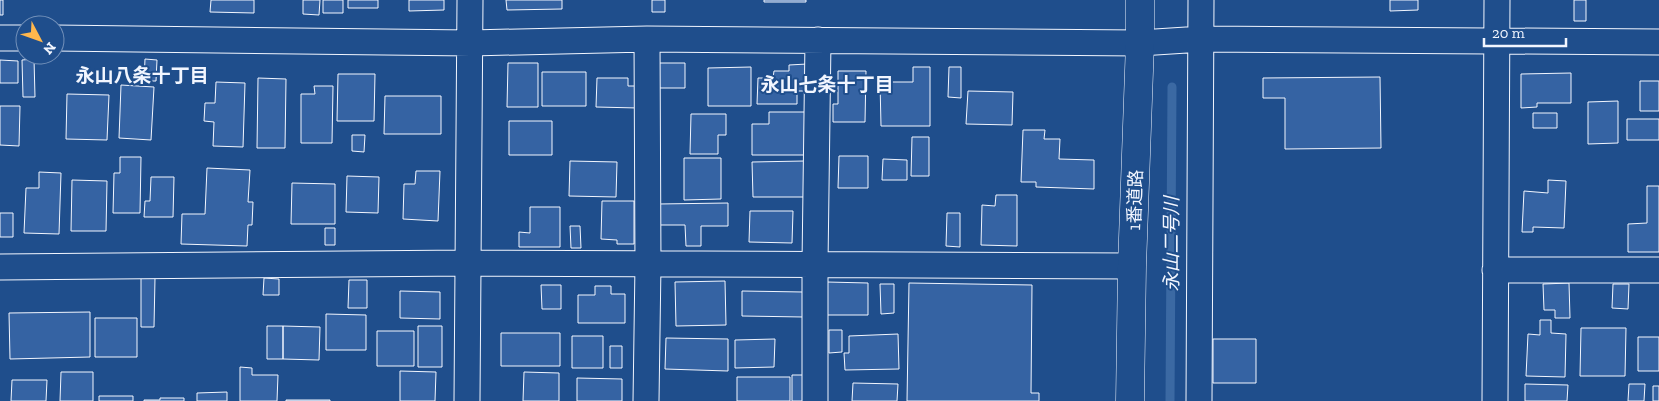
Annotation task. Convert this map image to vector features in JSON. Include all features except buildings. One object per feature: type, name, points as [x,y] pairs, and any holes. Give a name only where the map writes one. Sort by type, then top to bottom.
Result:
[{"type":"street","points":[[467,401],[470,0]]},
{"type":"street","name":"1番道路","points":[[1130,401],[1140,0]]},
{"type":"street","points":[[1200,401],[1201,0]]},
{"type":"street","points":[[1495,401],[1497,0]]},
{"type":"street","points":[[0,38],[15,38]]},
{"type":"street","points":[[65,38],[471,42],[647,39],[1140,43],[1202,39],[1659,42]]},
{"type":"street","points":[[646,401],[648,264],[647,39]]},
{"type":"street","points":[[815,401],[818,40]]},
{"type":"street","points":[[0,267],[468,263],[1132,266]]},
{"type":"street","points":[[1495,270],[1659,270]]},
{"type":"waterway","name":"永山二号川","points":[[1170,401],[1172,87]]},
{"type":"district","name":"永山八条十丁目","points":[[142,75]]},
{"type":"district","name":"永山七条十丁目","points":[[827,84]]}]
